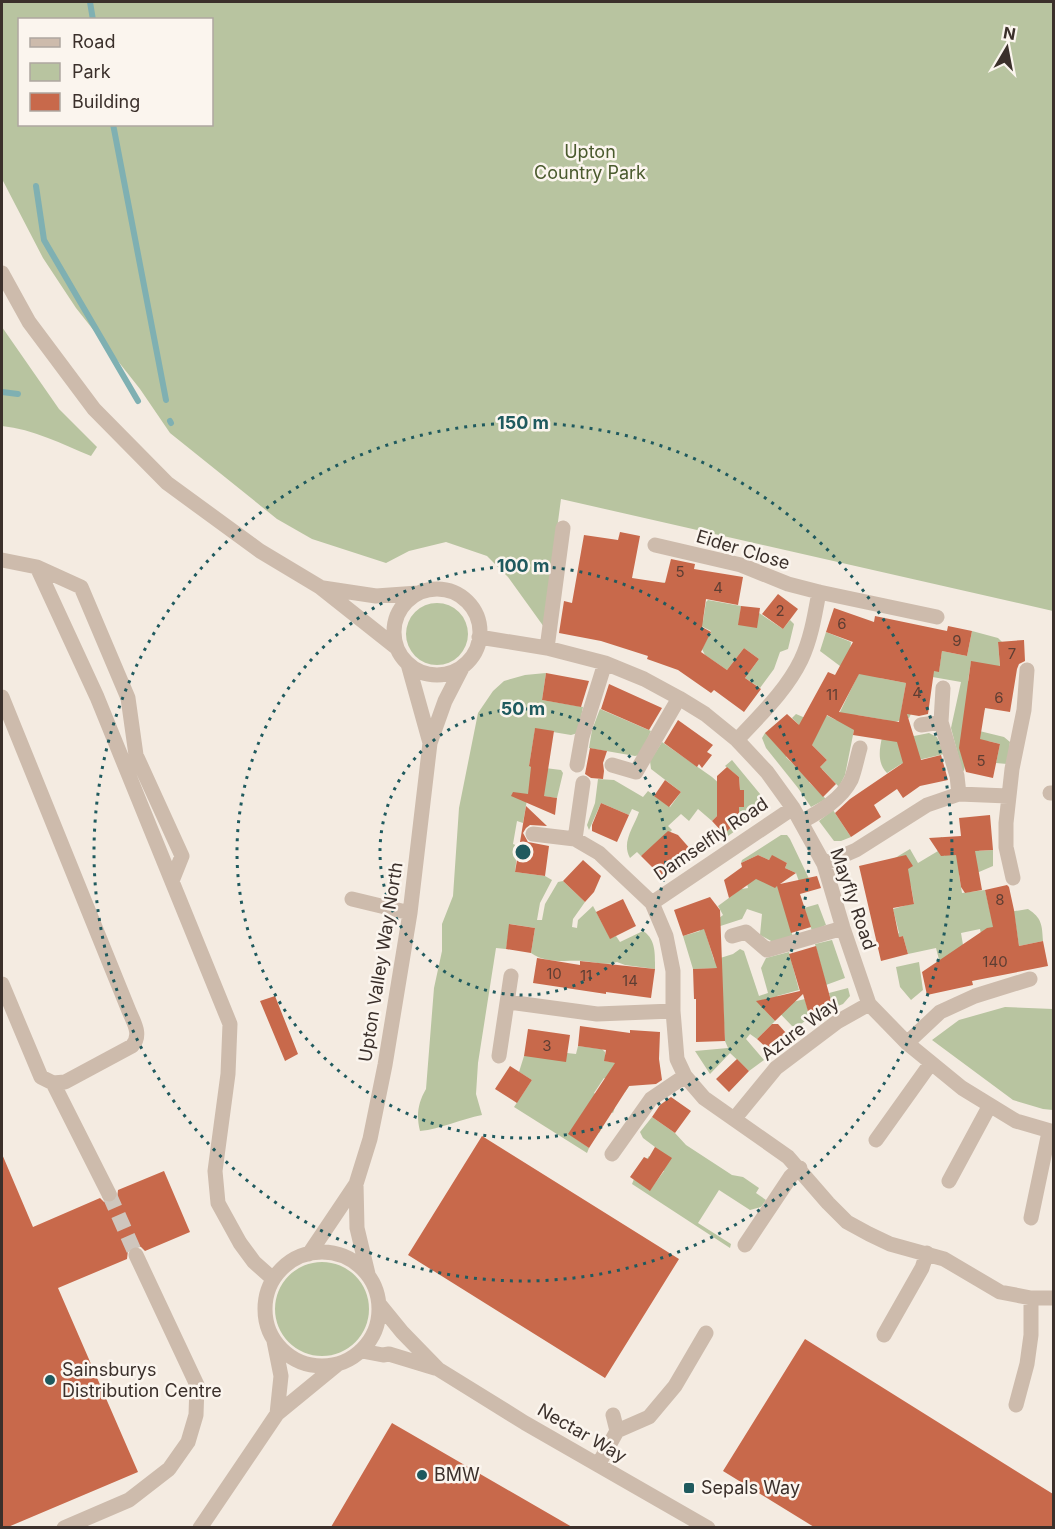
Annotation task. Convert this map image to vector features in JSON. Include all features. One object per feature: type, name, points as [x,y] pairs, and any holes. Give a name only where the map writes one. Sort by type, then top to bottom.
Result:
[{"type":"street","points":[[2,273],[29,322],[94,409],[167,483],[260,551],[320,587],[397,648],[408,664],[420,672],[431,675],[453,672],[463,666],[478,647],[477,617],[470,605],[447,590],[376,596],[320,587]]},
{"type":"street","points":[[547,648],[563,528]]},
{"type":"street","name":"Eider Close","points":[[655,545],[741,565],[788,584],[819,592],[937,617]]},
{"type":"street","points":[[2,560],[37,567],[81,587],[128,698],[136,754],[182,856],[172,881]]},
{"type":"street","points":[[37,567],[97,697],[230,1024],[228,1074],[215,1171],[218,1203],[240,1243],[254,1262],[273,1279]]},
{"type":"street","points":[[737,740],[783,689],[801,659],[813,622],[819,592]]},
{"type":"street","points":[[397,648],[394,627],[398,613],[407,601],[419,593]]},
{"type":"street","name":"Mayfly Road","points":[[479,638],[547,648],[605,663],[644,679],[679,698],[705,714],[737,740],[767,772],[801,822],[824,864],[869,1004],[906,1043],[962,1088],[1016,1121],[1051,1132]]},
{"type":"street","points":[[577,765],[582,737],[605,663]]},
{"type":"street","name":"Upton Valley Way North","points":[[408,664],[430,743]]},
{"type":"street","name":"Upton Valley Way North","points":[[309,1254],[356,1184],[370,1139],[385,1065],[410,913],[430,743],[445,701],[463,666]]},
{"type":"street","points":[[1013,878],[1006,847],[1006,823],[1012,769],[1024,710],[1027,670]]},
{"type":"street","points":[[943,688],[941,722],[957,776],[959,794]]},
{"type":"street","points":[[2,698],[138,1035],[136,1041],[132,1046],[65,1082],[53,1083],[41,1077],[2,984]]},
{"type":"street","points":[[612,765],[636,772],[679,698]]},
{"type":"street","points":[[921,725],[941,722]]},
{"type":"street","points":[[801,822],[823,809],[841,793],[850,780],[860,748]]},
{"type":"street","points":[[533,834],[575,839],[583,783]]},
{"type":"street","points":[[824,864],[856,850],[927,805],[959,794],[1008,796]]},
{"type":"street","name":"Damselfly Road","points":[[652,903],[792,808]]},
{"type":"street","name":"Damselfly Road","points":[[575,839],[599,853],[652,903],[666,936],[673,972],[677,1059],[685,1076],[704,1098],[788,1157],[800,1168],[828,1203],[848,1222],[890,1244],[944,1259],[1000,1292],[1031,1298],[1053,1298]]},
{"type":"street","points":[[352,899],[410,913]]},
{"type":"street","points":[[732,936],[746,932],[767,950],[843,928]]},
{"type":"street","points":[[499,1056],[511,976]]},
{"type":"street","points":[[906,1043],[940,1012],[975,996],[1030,979]]},
{"type":"street","points":[[508,1002],[597,1014],[673,1011]]},
{"type":"street","name":"Azure Way","points":[[735,1118],[776,1068],[837,1022],[869,1004]]},
{"type":"street","points":[[876,1140],[931,1063]]},
{"type":"street","points":[[612,1154],[651,1099],[685,1076]]},
{"type":"street","points":[[53,1083],[109,1194]]},
{"type":"street","points":[[949,1181],[990,1105]]},
{"type":"street","points":[[1031,1218],[1051,1132]]},
{"type":"street","points":[[745,1245],[791,1176],[800,1168]]},
{"type":"street","name":"Upton Valley Way North","points":[[356,1184],[357,1228],[368,1274]]},
{"type":"street","points":[[274,1341],[298,1361],[312,1366],[328,1366],[346,1362],[362,1351],[372,1338],[379,1322],[380,1305],[376,1288],[368,1274],[354,1261],[337,1253],[318,1252],[300,1256],[288,1263],[273,1279],[267,1294],[265,1309],[281,1377],[276,1414]]},
{"type":"street","points":[[884,1335],[922,1268],[927,1253]]},
{"type":"street","points":[[64,1527],[129,1500],[169,1469],[188,1442],[196,1415],[197,1385],[136,1255]]},
{"type":"street","points":[[1017,1405],[1031,1335],[1031,1298]]},
{"type":"street","name":"Nectar Way","points":[[380,1305],[402,1332],[438,1369]]},
{"type":"street","points":[[598,1466],[617,1431],[649,1417],[675,1386],[706,1333]]},
{"type":"street","name":"Nectar Way","points":[[362,1351],[389,1354],[438,1369],[598,1466],[708,1527]]},
{"type":"street","points":[[200,1527],[276,1414],[338,1364]]},
{"type":"street","points":[[613,1415],[617,1431]]},
{"type":"green space","name":"Upton Country Park","points":[[2,2],[1053,2],[1053,611],[561,499],[544,627],[508,577],[487,556],[446,542],[409,551],[386,563],[312,539],[277,519],[170,433],[140,389],[76,308],[43,258],[2,179]]},
{"type":"green space","points":[[2,327],[59,409],[97,447],[91,456],[36,434],[2,426]]},
{"type":"green space","points":[[666,582],[703,621],[708,600],[741,606],[739,624],[759,613],[783,629],[790,620],[794,624],[788,649],[780,652],[774,669],[760,688],[745,678],[759,659],[744,648],[727,670],[705,655],[702,649],[711,631],[695,623],[663,583]]},
{"type":"green space","points":[[437,603],[454,608],[459,612],[463,617],[468,634],[463,651],[459,656],[454,660],[437,665],[420,660],[415,656],[411,651],[406,634],[411,617],[415,612],[420,608]]},
{"type":"green space","points":[[972,631],[998,638],[1002,642],[998,642],[1000,667],[971,662],[968,681],[987,684],[985,710],[966,707],[963,727],[1004,737],[1010,742],[1007,764],[996,763],[1000,744],[988,741],[967,755],[964,771],[962,770],[951,728],[961,682],[881,668],[880,678],[906,683],[901,712],[911,714],[909,718],[891,723],[914,736],[929,733],[937,737],[944,754],[901,764],[887,773],[880,755],[886,720],[857,715],[845,775],[839,787],[822,769],[809,782],[826,799],[811,807],[766,748],[762,738],[765,733],[798,724],[792,718],[796,714],[803,717],[825,718],[808,709],[810,707],[836,720],[858,675],[840,666],[820,651],[826,632],[851,642],[849,661],[939,671],[942,651],[967,656]],"holes":[[[805,738],[827,760],[808,779],[786,757]]]},
{"type":"green space","points":[[546,673],[542,700],[583,707],[578,733],[571,735],[535,729],[529,766],[561,770],[563,773],[557,798],[528,794],[523,823],[517,821],[513,844],[518,846],[515,872],[545,876],[552,880],[540,903],[537,920],[542,920],[545,904],[558,882],[563,881],[585,902],[573,919],[572,927],[577,928],[578,920],[593,906],[610,938],[616,936],[620,942],[643,931],[653,943],[655,969],[617,962],[605,964],[543,959],[531,953],[535,928],[510,924],[506,949],[496,948],[478,1063],[476,1094],[482,1115],[420,1131],[418,1109],[426,1089],[434,988],[442,951],[442,924],[453,896],[459,808],[478,713],[493,691],[504,681],[525,675]]},
{"type":"green space","points":[[600,709],[651,731],[640,755],[589,748],[592,730]]},
{"type":"green space","points":[[662,742],[722,786],[717,790],[717,807],[722,811],[712,821],[698,809],[689,821],[681,814],[668,826],[672,830],[654,849],[641,856],[637,852],[630,858],[628,840],[639,812],[632,809],[629,815],[601,803],[589,830],[587,825],[595,803],[598,779],[614,780],[643,797],[648,791],[670,807],[681,792],[651,769],[650,761]]},
{"type":"green space","points":[[732,760],[765,800],[767,806],[765,810],[728,836],[724,834],[739,820],[739,807],[744,807],[744,790],[740,790],[739,777],[725,766]]},
{"type":"green space","points":[[833,810],[851,837],[834,841],[819,821]]},
{"type":"green space","points":[[978,833],[979,851],[993,850],[993,866],[979,872],[959,875],[962,893],[985,890],[991,915],[1028,909],[1040,922],[1043,941],[1019,946],[1015,920],[984,950],[980,929],[961,933],[964,951],[943,975],[936,948],[908,954],[903,936],[889,940],[899,933],[893,909],[914,903],[911,886],[895,858],[910,849],[918,863],[938,851],[933,842],[942,837],[944,856]]},
{"type":"green space","points":[[781,835],[787,835],[790,839],[813,887],[803,893],[796,873],[785,868],[787,863],[772,856],[769,860],[758,855],[741,863],[742,860]]},
{"type":"green space","points":[[759,874],[777,884],[793,937],[773,942],[760,935],[762,914],[747,909],[742,919],[705,931],[714,960],[733,954],[740,949],[744,951],[759,996],[768,993],[761,968],[766,958],[789,952],[799,990],[777,996],[780,1005],[805,999],[809,1015],[808,1019],[798,1026],[792,1026],[767,1000],[761,1006],[775,1021],[757,1039],[750,1034],[746,1039],[764,1060],[749,1071],[730,1053],[710,1074],[695,1051],[728,1048],[725,1041],[721,968],[693,969],[683,936],[700,931],[694,913],[709,926],[723,915],[718,906],[741,889],[748,888],[746,879]]},
{"type":"green space","points":[[818,904],[826,925],[812,931],[804,908]]},
{"type":"green space","points":[[832,940],[845,978],[826,985],[815,944]]},
{"type":"green space","points":[[919,962],[923,990],[911,1000],[900,987],[896,967]]},
{"type":"green space","points":[[848,988],[850,996],[843,1004],[833,1008],[829,993]]},
{"type":"green space","points":[[1005,1007],[1053,1009],[1053,1110],[1013,1100],[932,1040],[959,1020]]},
{"type":"green space","points":[[578,1046],[602,1049],[605,1052],[605,1061],[622,1064],[630,1085],[625,1092],[604,1078],[594,1093],[615,1107],[613,1113],[592,1099],[582,1114],[602,1128],[599,1133],[579,1119],[569,1134],[589,1148],[587,1153],[514,1107],[532,1080],[519,1072],[524,1056],[576,1054]]},
{"type":"green space","points":[[652,1117],[675,1133],[686,1145],[732,1175],[743,1177],[759,1188],[756,1193],[766,1200],[761,1207],[750,1210],[719,1190],[698,1223],[731,1244],[730,1248],[632,1184],[634,1179],[650,1190],[664,1171],[647,1159],[649,1156],[666,1167],[655,1147],[643,1138],[640,1132]]},
{"type":"green space","points":[[322,1262],[340,1266],[355,1276],[365,1291],[369,1309],[365,1327],[355,1342],[340,1352],[322,1356],[304,1352],[289,1342],[279,1327],[275,1309],[279,1291],[289,1276],[304,1266]]},
{"type":"building","points":[[620,532],[640,536],[632,578],[665,583],[671,559],[695,564],[694,569],[743,577],[738,605],[706,599],[702,627],[711,632],[701,652],[727,670],[744,648],[759,659],[745,678],[761,689],[744,712],[714,690],[711,693],[678,670],[647,659],[648,656],[601,641],[559,633],[564,601],[572,603],[584,535],[618,540]]},
{"type":"building","points":[[778,594],[798,609],[783,629],[762,614]]},
{"type":"building","points":[[741,606],[760,608],[757,628],[738,625]]},
{"type":"building","points":[[834,608],[874,622],[875,616],[947,631],[948,626],[972,631],[967,656],[942,651],[939,672],[934,671],[928,714],[919,716],[907,714],[921,760],[941,755],[948,780],[920,786],[903,798],[897,789],[874,805],[881,817],[851,837],[835,813],[850,799],[903,763],[897,742],[853,735],[854,730],[827,715],[812,745],[827,760],[820,767],[836,784],[823,797],[765,733],[787,714],[799,725],[828,672],[835,675],[853,642],[826,632]],"holes":[[[859,674],[906,683],[899,722],[839,712]]]},
{"type":"building","points":[[1024,640],[1025,661],[1019,664],[1017,669],[1010,712],[985,708],[980,739],[1000,744],[993,778],[966,772],[959,748],[971,661],[1000,666],[998,642]]},
{"type":"building","points":[[546,673],[589,681],[581,707],[542,700]]},
{"type":"building","points":[[609,684],[662,708],[649,730],[601,709]]},
{"type":"building","points":[[678,720],[713,745],[707,752],[712,755],[702,768],[699,764],[697,767],[664,743]]},
{"type":"building","points":[[535,728],[554,731],[544,796],[557,798],[555,815],[511,796],[513,792],[528,794],[531,767],[529,766]]},
{"type":"building","points":[[590,748],[607,751],[603,763],[603,779],[591,778],[585,774]]},
{"type":"building","points":[[727,767],[739,777],[740,790],[744,790],[744,807],[739,807],[739,820],[724,834],[712,821],[717,816],[717,776]]},
{"type":"building","points":[[665,780],[681,792],[669,807],[654,796]]},
{"type":"building","points":[[601,803],[629,815],[617,842],[592,831],[592,825]]},
{"type":"building","points":[[526,806],[547,826],[530,825],[523,833],[528,842],[549,846],[545,876],[515,872]]},
{"type":"building","points":[[990,815],[993,850],[975,851],[982,890],[965,893],[961,887],[956,855],[941,856],[929,838],[961,836],[959,818]]},
{"type":"building","points":[[668,831],[678,835],[692,851],[673,869],[671,867],[661,876],[641,856]]},
{"type":"building","points":[[758,855],[769,860],[772,855],[787,863],[785,868],[796,873],[780,884],[817,876],[821,888],[800,894],[811,927],[791,933],[777,886],[775,888],[756,879],[729,898],[724,880],[742,867],[741,863]]},
{"type":"building","points":[[906,855],[913,866],[908,869],[914,904],[893,908],[899,937],[903,936],[908,954],[881,961],[859,866]]},
{"type":"building","points":[[583,860],[601,876],[594,892],[585,902],[563,881]]},
{"type":"building","points":[[1007,885],[1014,910],[1019,946],[1043,941],[1048,966],[972,981],[973,985],[927,995],[922,972],[987,928],[993,927],[985,890]]},
{"type":"building","points":[[710,897],[720,910],[725,1041],[696,1042],[693,969],[717,968],[704,929],[683,936],[674,910]]},
{"type":"building","points":[[623,899],[636,926],[610,939],[596,912]]},
{"type":"building","points":[[509,924],[535,928],[531,953],[506,949]]},
{"type":"building","points":[[816,946],[833,1008],[809,1015],[803,994],[775,1021],[756,1001],[800,991],[789,954]]},
{"type":"building","points":[[537,958],[580,965],[580,961],[655,969],[651,998],[533,983]]},
{"type":"building","points":[[275,996],[298,1054],[285,1061],[260,1001]]},
{"type":"building","points":[[772,1024],[778,1024],[786,1033],[769,1050],[757,1039]]},
{"type":"building","points":[[580,1026],[630,1033],[630,1030],[660,1032],[659,1059],[662,1080],[656,1084],[629,1086],[589,1148],[568,1134],[615,1063],[604,1061],[606,1050],[578,1046]]},
{"type":"building","points":[[528,1029],[570,1035],[566,1062],[524,1056]]},
{"type":"building","points":[[737,1059],[749,1071],[729,1092],[716,1079]]},
{"type":"building","points":[[510,1066],[532,1080],[517,1103],[495,1089]]},
{"type":"building","points":[[671,1097],[691,1111],[675,1133],[652,1117],[660,1105]]},
{"type":"building","points":[[482,1136],[679,1259],[605,1378],[408,1255]]},
{"type":"building","points":[[655,1147],[672,1158],[650,1191],[630,1177],[644,1157],[648,1159]]},
{"type":"building","name":"Sainsburys Distribution Centre","points":[[2,1154],[33,1227],[100,1198],[104,1202],[113,1203],[117,1199],[118,1190],[164,1171],[190,1232],[145,1251],[141,1247],[132,1246],[128,1250],[127,1259],[58,1288],[138,1472],[8,1527],[2,1527]]},
{"type":"building","points":[[805,1339],[1053,1494],[1053,1527],[814,1527],[723,1471]]},
{"type":"building","name":"BMW","points":[[392,1423],[572,1527],[331,1527]]},
{"type":"waterway","points":[[90,2],[93,18]]},
{"type":"waterway","points":[[113,126],[166,400]]},
{"type":"waterway","points":[[36,186],[44,240],[138,401]]},
{"type":"waterway","points":[[2,392],[18,394]]},
{"type":"tunnel","points":[[109,1194],[136,1255]]},
{"type":"place","name":"Sainsburys Distribution Centre","points":[[50,1380]]},
{"type":"place","name":"BMW","points":[[422,1475]]},
{"type":"place","name":"Sepals Way","points":[[689,1488]]}]
